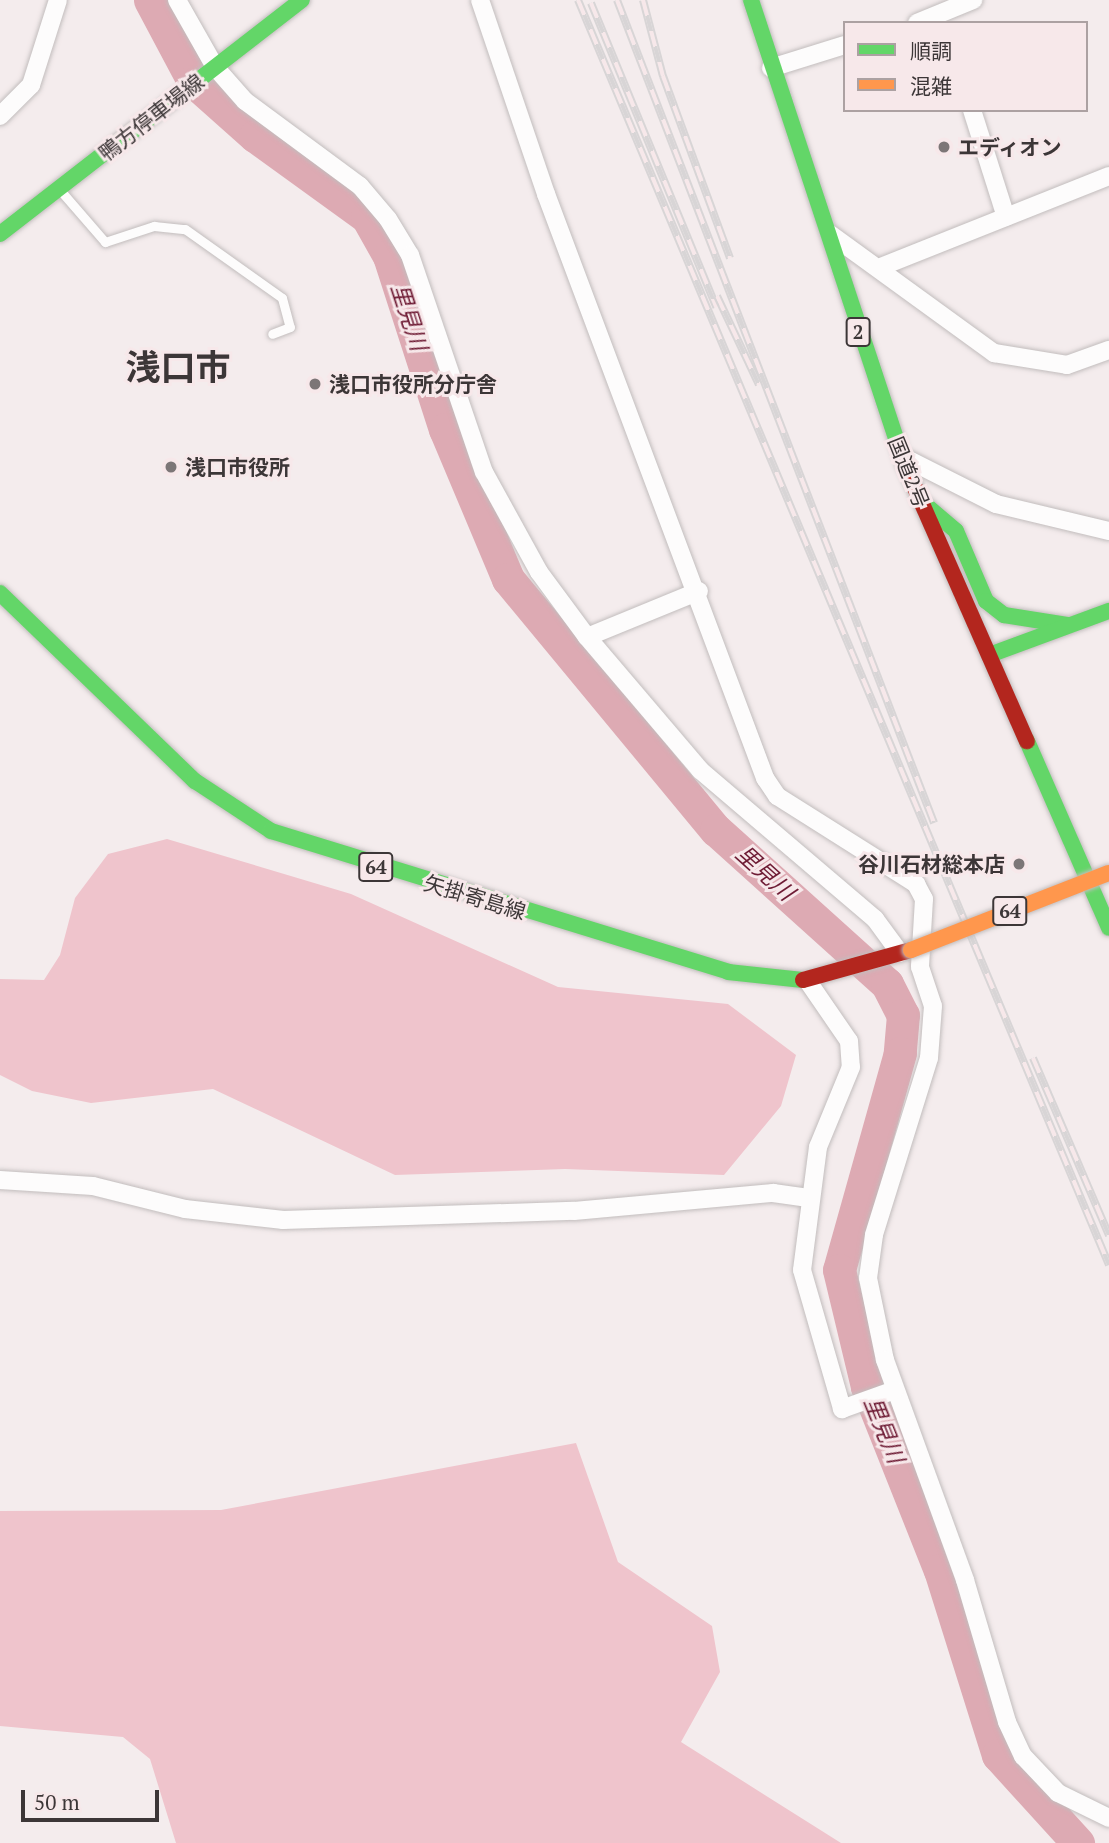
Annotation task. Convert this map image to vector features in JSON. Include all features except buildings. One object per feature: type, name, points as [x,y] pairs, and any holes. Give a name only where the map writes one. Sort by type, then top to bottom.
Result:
[{"type":"main road","name":"鴨方停車場線","points":[[0,234],[302,0]]},
{"type":"main road","name":"国道2号","points":[[751,0],[822,228],[901,456],[992,654],[1109,928]]},
{"type":"main road","points":[[919,499],[956,531],[986,601],[1016,618],[1067,625]]},
{"type":"main road","name":"矢掛寄島線","points":[[0,593],[195,781],[271,831],[675,959],[807,980],[833,975],[900,954]]},
{"type":"main road","points":[[992,654],[1109,611]]},
{"type":"main road","name":"64","points":[[900,954],[1109,873]]},
{"type":"street","points":[[0,116],[31,85],[58,0]]},
{"type":"street","points":[[177,0],[211,71],[245,101],[360,186],[388,219],[410,255],[484,472],[539,572],[587,638],[700,770],[876,919],[900,954]]},
{"type":"street","points":[[480,0],[546,194],[777,796],[916,884],[924,898],[920,967],[933,1006],[929,1058],[874,1235],[868,1278],[895,1390],[1024,1756],[1058,1793],[1109,1818]]},
{"type":"street","points":[[922,21],[973,0]]},
{"type":"street","points":[[771,68],[843,46]]},
{"type":"street","points":[[973,112],[1006,217]]},
{"type":"street","points":[[878,268],[1109,176]]},
{"type":"street","points":[[822,228],[994,353],[1068,365],[1109,350]]},
{"type":"street","points":[[901,456],[996,504],[1109,531]]},
{"type":"street","points":[[587,638],[699,591]]},
{"type":"street","points":[[807,980],[849,1041],[851,1067],[818,1147],[809,1198],[802,1270],[842,1409],[895,1390]]},
{"type":"street","points":[[0,1180],[93,1186],[185,1209],[283,1220],[487,1216],[773,1193],[809,1198]]},
{"type":"lane","points":[[59,188],[105,242],[154,226],[185,229],[282,298],[290,327],[272,334]]},
{"type":"shaded area","points":[[167,839],[351,894],[558,987],[728,1004],[796,1055],[781,1106],[724,1175],[565,1169],[395,1175],[213,1089],[91,1103],[32,1091],[0,1075],[0,979],[44,980],[60,955],[75,898],[108,854]]},
{"type":"shaded area","points":[[576,1443],[618,1562],[712,1626],[720,1672],[681,1742],[841,1843],[176,1843],[150,1759],[123,1737],[0,1726],[0,1511],[221,1510]]},
{"type":"waterway","name":"里見川","points":[[150,0],[193,81],[255,136],[367,217],[389,256],[445,429],[508,579],[716,830],[887,984],[903,1015],[900,1053],[839,1270],[867,1387],[940,1570],[998,1755],[1078,1843]]},
{"type":"railway","points":[[578,0],[1109,1265]]},
{"type":"railway","points":[[617,0],[934,823]]},
{"type":"railway","points":[[643,0],[663,76],[730,258]]},
{"type":"railway","points":[[591,3],[716,307]]},
{"type":"railway","points":[[717,296],[759,385]]},
{"type":"railway","points":[[1033,1058],[1109,1235]]},
{"type":"traffic: fast","points":[[0,234],[302,0]]},
{"type":"traffic: fast","points":[[751,0],[905,465]]},
{"type":"traffic: fast","points":[[921,501],[956,531],[986,601],[1004,615],[1067,625]]},
{"type":"traffic: fast","points":[[0,593],[195,781],[271,831],[728,972],[803,980]]},
{"type":"traffic: fast","points":[[992,654],[1109,611]]},
{"type":"traffic: fast","points":[[1027,741],[1109,928]]},
{"type":"traffic: jam","points":[[905,465],[1027,741]]},
{"type":"traffic: jam","points":[[803,980],[911,950]]},
{"type":"traffic: slow","points":[[911,950],[1109,873]]},
{"type":"place","name":"エディオン","points":[[944,147]]},
{"type":"place","name":"浅口市役所分庁舎","points":[[315,384]]},
{"type":"place","name":"浅口市役所","points":[[171,467]]},
{"type":"place","name":"谷川石材総本店","points":[[1019,864]]},
{"type":"district","name":"浅口市","points":[[178,367]]}]
